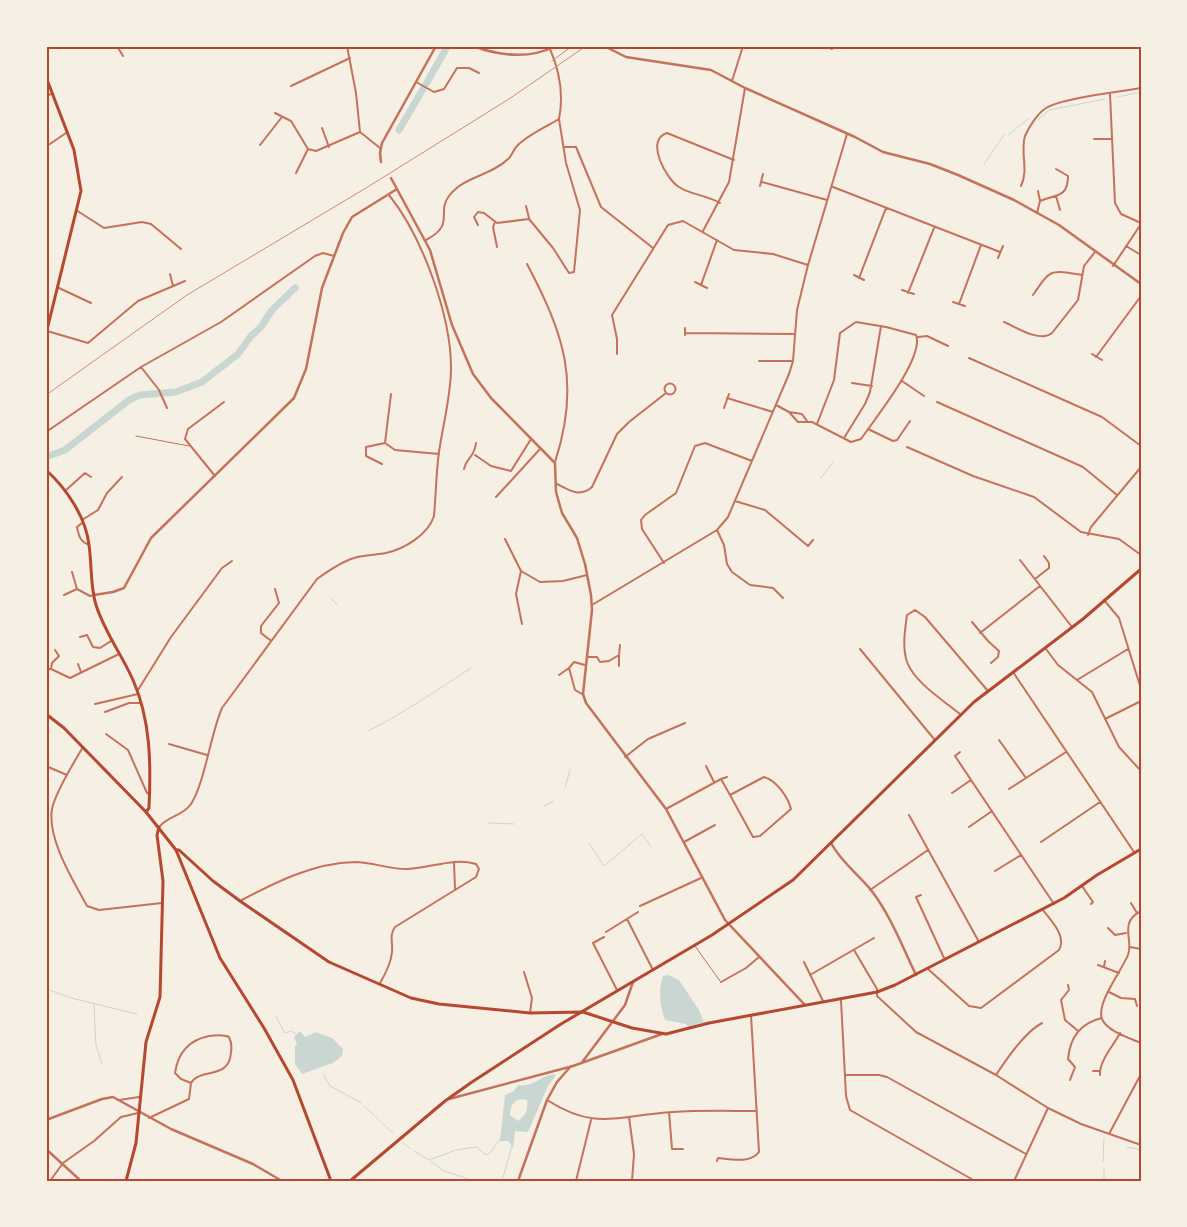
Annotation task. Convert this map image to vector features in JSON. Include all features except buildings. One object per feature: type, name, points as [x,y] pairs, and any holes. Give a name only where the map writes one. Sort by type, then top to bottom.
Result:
[{"type":"main road","points":[[46,77],[68,132],[80,174],[81,191],[47,332]]},
{"type":"main road","points":[[46,470],[66,491],[82,522],[89,545],[90,581],[94,595],[111,641],[138,692],[150,746],[150,794],[149,808],[146,812]]},
{"type":"main road","points":[[350,1181],[445,1101],[583,1012],[729,924],[793,880],[960,715],[988,691],[1072,627],[1141,569]]},
{"type":"main road","points":[[46,712],[146,812],[176,850],[220,958],[264,1028],[293,1080],[331,1181]]},
{"type":"main road","points":[[126,1181],[136,1143],[146,1042],[160,997],[162,862],[157,830],[159,827]]},
{"type":"main road","points":[[176,850],[240,901],[329,962],[411,998],[439,1004],[530,1013],[583,1012],[662,1034],[751,1015],[877,992],[916,975],[1043,910],[1141,849]]},
{"type":"street","points":[[117,46],[123,56]]},
{"type":"street","points":[[347,46],[360,132],[380,148]]},
{"type":"street","points":[[382,162],[380,148],[436,46]]},
{"type":"street","points":[[473,46],[503,55],[524,55],[556,46]]},
{"type":"street","points":[[604,46],[611,48],[626,58],[711,70],[745,88],[796,109],[883,152],[949,171],[1037,212],[1074,235],[1113,266],[1141,284]]},
{"type":"street","points":[[732,81],[743,46]]},
{"type":"street","points":[[826,46],[832,49]]},
{"type":"street","points":[[526,206],[529,219],[553,248],[569,273],[574,272],[580,210],[566,163],[559,119],[562,102],[560,79],[550,49]]},
{"type":"street","points":[[291,86],[350,58]]},
{"type":"street","points":[[416,82],[434,92],[444,89],[457,68],[469,68],[479,73]]},
{"type":"street","points":[[703,231],[727,188],[734,160],[745,88]]},
{"type":"street","points":[[1021,186],[1024,179],[1026,135],[1041,112],[1057,104],[1141,88]]},
{"type":"street","points":[[46,96],[53,93]]},
{"type":"street","points":[[1110,94],[1116,207],[1122,214],[1141,224],[1113,266]]},
{"type":"street","points":[[275,113],[291,122],[308,149],[316,151],[360,132]]},
{"type":"street","points":[[260,145],[282,117]]},
{"type":"street","points":[[426,240],[437,235],[443,227],[445,202],[464,182],[482,175],[509,159],[517,146],[559,119]]},
{"type":"street","points":[[322,128],[329,146]]},
{"type":"street","points":[[47,146],[68,132]]},
{"type":"street","points":[[720,202],[678,187],[658,157],[656,148],[662,136],[667,133],[734,160]]},
{"type":"street","points":[[592,606],[717,530],[726,520],[776,406],[793,361],[797,310],[808,265],[827,200],[833,187],[847,134]]},
{"type":"street","points":[[1094,140],[1112,139]]},
{"type":"street","points":[[564,147],[576,147],[601,207],[654,248]]},
{"type":"street","points":[[296,173],[308,149]]},
{"type":"street","points":[[1040,201],[1062,194],[1068,186],[1068,176],[1056,169]]},
{"type":"street","points":[[760,186],[763,174]]},
{"type":"street","points":[[391,178],[426,240],[437,268],[452,325],[470,368],[491,398],[555,463]]},
{"type":"street","points":[[762,182],[827,200]]},
{"type":"street","points":[[833,187],[1000,252]]},
{"type":"street","points":[[64,595],[77,590],[90,596],[124,588],[151,538],[294,398],[306,369],[322,288],[352,217],[396,189]]},
{"type":"street","points":[[1037,212],[1040,201],[1038,191]]},
{"type":"street","points":[[159,827],[190,806],[200,783],[214,727],[222,708],[270,640],[317,579],[354,558],[387,553],[400,548],[418,538],[431,526],[434,516],[439,454],[449,394],[449,342],[437,295],[421,248],[404,215],[389,194]]},
{"type":"street","points":[[1056,196],[1060,210]]},
{"type":"street","points":[[859,278],[886,208]]},
{"type":"street","points":[[76,210],[104,228],[142,222],[151,224],[181,249]]},
{"type":"street","points":[[478,225],[474,217],[478,212],[484,213],[495,222],[503,224],[526,218],[529,219]]},
{"type":"street","points":[[617,354],[617,339],[612,315],[668,225],[683,221],[734,250],[773,254],[808,265]]},
{"type":"street","points":[[495,222],[493,227],[497,247]]},
{"type":"street","points":[[908,293],[934,226]]},
{"type":"street","points":[[700,285],[717,240]]},
{"type":"street","points":[[959,304],[982,245]]},
{"type":"street","points":[[998,258],[1003,246]]},
{"type":"street","points":[[1126,246],[1141,255]]},
{"type":"street","points":[[1004,322],[1038,336],[1048,336],[1078,300],[1084,266],[1096,252]]},
{"type":"street","points":[[46,432],[141,367],[221,322],[315,256],[324,253],[334,256]]},
{"type":"street","points":[[527,264],[550,307],[564,350],[568,384],[564,428],[555,463],[556,483],[562,513],[577,538],[587,575],[592,606],[583,694],[589,708],[666,809],[701,878],[729,924],[804,1005]]},
{"type":"street","points":[[1033,295],[1046,275],[1054,272],[1082,275]]},
{"type":"street","points":[[170,274],[173,286]]},
{"type":"street","points":[[854,276],[864,280]]},
{"type":"street","points":[[47,332],[88,343],[138,302],[186,281]]},
{"type":"street","points":[[695,282],[707,288]]},
{"type":"street","points":[[59,288],[91,303]]},
{"type":"street","points":[[902,290],[914,294]]},
{"type":"street","points":[[1096,357],[1141,296]]},
{"type":"street","points":[[953,302],[965,306]]},
{"type":"street","points":[[817,424],[834,380],[840,333],[856,322],[881,326],[917,337],[928,336],[948,346]]},
{"type":"street","points":[[844,438],[865,404],[872,386],[874,356],[881,326]]},
{"type":"street","points":[[685,328],[684,334],[794,334]]},
{"type":"street","points":[[789,412],[798,422],[808,421],[817,424],[851,442],[862,439],[902,381],[914,353],[917,337]]},
{"type":"street","points":[[1092,354],[1102,360]]},
{"type":"street","points":[[968,358],[1102,417],[1141,446]]},
{"type":"street","points":[[760,361],[793,361]]},
{"type":"street","points":[[141,367],[159,390],[167,408]]},
{"type":"street","points":[[902,381],[924,396]]},
{"type":"street","points":[[852,383],[872,386]]},
{"type":"street","points":[[556,483],[577,493],[587,492],[592,487],[617,434],[666,392],[667,384],[674,385],[674,393],[666,392]]},
{"type":"street","points":[[385,443],[391,394]]},
{"type":"street","points":[[724,408],[728,394]]},
{"type":"street","points":[[727,398],[773,412]]},
{"type":"street","points":[[216,476],[185,439],[188,429],[224,402]]},
{"type":"street","points":[[937,402],[1083,466],[1117,495]]},
{"type":"street","points":[[776,406],[789,412],[802,414],[808,421]]},
{"type":"street","points":[[868,429],[894,441],[897,440],[910,421]]},
{"type":"street","points":[[475,455],[491,466],[511,471],[531,439]]},
{"type":"street","points":[[382,464],[366,456],[366,447],[385,443],[395,450],[439,454]]},
{"type":"street","points":[[464,469],[466,463],[475,455],[476,443]]},
{"type":"street","points":[[664,563],[642,529],[641,520],[644,515],[676,493],[695,446],[705,443],[752,461]]},
{"type":"street","points":[[907,447],[973,476],[1034,497],[1088,535],[1119,539],[1141,555]]},
{"type":"street","points":[[496,497],[540,448]]},
{"type":"street","points":[[1088,535],[1091,527],[1141,467]]},
{"type":"street","points":[[66,491],[85,473],[91,477]]},
{"type":"street","points":[[89,545],[82,542],[77,527],[98,510],[107,493],[122,477]]},
{"type":"street","points":[[46,494],[46,508]]},
{"type":"street","points":[[735,501],[765,510],[808,546],[813,540]]},
{"type":"street","points":[[717,530],[724,544],[727,564],[732,572],[750,585],[773,588],[783,598]]},
{"type":"street","points":[[505,539],[522,571],[540,582],[587,575]]},
{"type":"street","points":[[1035,579],[1049,568],[1049,563],[1044,556]]},
{"type":"street","points":[[1020,560],[1072,627]]},
{"type":"street","points":[[95,704],[138,692],[171,637],[222,568],[232,561]]},
{"type":"street","points":[[522,571],[516,594],[522,624]]},
{"type":"street","points":[[72,572],[77,590]]},
{"type":"street","points":[[980,633],[1040,586]]},
{"type":"street","points":[[270,640],[261,633],[261,626],[279,602],[275,589]]},
{"type":"street","points":[[1104,600],[1119,618],[1141,689]]},
{"type":"street","points":[[960,715],[919,679],[907,662],[904,637],[907,615],[915,610],[924,617],[988,691]]},
{"type":"street","points":[[972,622],[980,633],[999,650],[999,656],[991,662]]},
{"type":"street","points":[[80,637],[87,635],[93,647],[100,648],[111,641]]},
{"type":"street","points":[[618,666],[620,645]]},
{"type":"street","points":[[1045,647],[1058,665],[1092,692],[1122,753],[1141,771]]},
{"type":"street","points":[[860,649],[934,739]]},
{"type":"street","points":[[1077,680],[1128,649]]},
{"type":"street","points":[[51,669],[52,663],[60,656],[55,650]]},
{"type":"street","points":[[46,670],[51,669],[65,677],[82,672],[119,654]]},
{"type":"street","points":[[587,658],[597,657],[600,662],[605,662],[619,655]]},
{"type":"street","points":[[559,675],[570,668],[574,662],[585,665]]},
{"type":"street","points":[[78,664],[82,672]]},
{"type":"street","points":[[570,668],[575,690],[583,694]]},
{"type":"street","points":[[1013,672],[1134,852]]},
{"type":"street","points":[[1105,719],[1141,701]]},
{"type":"street","points":[[104,712],[129,703],[140,702]]},
{"type":"street","points":[[46,707],[46,712]]},
{"type":"street","points":[[626,757],[648,739],[685,723]]},
{"type":"street","points":[[106,734],[128,750],[147,793],[150,794]]},
{"type":"street","points":[[999,740],[1026,778]]},
{"type":"street","points":[[169,744],[207,755]]},
{"type":"street","points":[[83,747],[67,775],[52,809],[56,844],[87,906],[99,910],[162,903]]},
{"type":"street","points":[[960,752],[955,756],[1054,904]]},
{"type":"street","points":[[1009,789],[1066,752]]},
{"type":"street","points":[[46,766],[67,775]]},
{"type":"street","points":[[706,766],[714,782]]},
{"type":"street","points":[[666,809],[714,782],[727,777]]},
{"type":"street","points":[[721,779],[730,795],[754,837],[760,836],[790,809],[789,802],[771,779],[764,777],[730,795]]},
{"type":"street","points":[[952,793],[971,780]]},
{"type":"street","points":[[1041,842],[1100,802]]},
{"type":"street","points":[[969,827],[992,811]]},
{"type":"street","points":[[908,815],[979,943]]},
{"type":"street","points":[[683,842],[715,825]]},
{"type":"street","points":[[831,843],[836,853],[870,890],[889,918],[916,975]]},
{"type":"street","points":[[870,890],[928,850]]},
{"type":"street","points":[[995,871],[1021,855]]},
{"type":"street","points":[[454,862],[455,889]]},
{"type":"street","points":[[240,901],[283,878],[331,865],[374,863],[408,869],[454,862],[473,863],[479,869],[476,877],[395,927],[391,935],[392,952],[388,970],[379,985]]},
{"type":"street","points":[[640,906],[701,878]]},
{"type":"street","points":[[1082,886],[1093,903]]},
{"type":"street","points":[[921,895],[916,897],[945,960]]},
{"type":"street","points":[[1131,903],[1137,913]]},
{"type":"street","points":[[928,969],[969,1006],[981,1008],[1059,950],[1062,945],[1061,936],[1043,910]]},
{"type":"street","points":[[1141,911],[1137,913],[1129,924],[1126,933],[1130,947],[1102,1006],[1102,1018],[1111,1028],[1141,1043]]},
{"type":"street","points":[[606,932],[638,912]]},
{"type":"street","points":[[627,919],[653,970]]},
{"type":"street","points":[[1108,928],[1115,934],[1126,933]]},
{"type":"street","points":[[604,937],[593,942],[618,991]]},
{"type":"street","points":[[810,975],[874,938]]},
{"type":"street","points":[[1130,947],[1141,949]]},
{"type":"street","points":[[854,950],[877,989],[877,996],[916,1032],[996,1075],[1048,1108],[1080,1124],[1141,1145]]},
{"type":"street","points":[[721,982],[746,968],[759,957]]},
{"type":"street","points":[[1104,966],[1106,961]]},
{"type":"street","points":[[804,962],[823,1002]]},
{"type":"street","points":[[1098,965],[1119,973]]},
{"type":"street","points":[[524,972],[532,998],[530,1013]]},
{"type":"street","points":[[582,1063],[625,1005],[633,982]]},
{"type":"street","points":[[1068,985],[1069,990],[1061,1000],[1069,1026],[1077,1030]]},
{"type":"street","points":[[1109,992],[1121,998],[1135,999],[1137,1006]]},
{"type":"street","points":[[840,998],[846,1096],[850,1110],[976,1181]]},
{"type":"street","points":[[717,1161],[718,1158],[742,1160],[756,1156],[759,1152],[751,1015]]},
{"type":"street","points":[[1070,1080],[1076,1067],[1069,1062],[1068,1056],[1077,1030],[1086,1022],[1102,1018]]},
{"type":"street","points":[[996,1075],[1010,1054],[1035,1027],[1042,1023]]},
{"type":"street","points":[[1100,1075],[1099,1071],[1120,1033]]},
{"type":"street","points":[[445,1101],[582,1063],[662,1034]]},
{"type":"street","points":[[149,1118],[189,1099],[191,1083],[198,1077],[217,1072],[226,1066],[232,1054],[229,1037],[214,1035],[195,1039],[187,1045],[176,1065],[175,1073],[191,1083]]},
{"type":"street","points":[[518,1181],[547,1100],[556,1082],[572,1066]]},
{"type":"street","points":[[1093,1071],[1099,1071]]},
{"type":"street","points":[[845,1075],[879,1075],[887,1077],[1026,1154]]},
{"type":"street","points":[[1109,1134],[1140,1076]]},
{"type":"street","points":[[46,1120],[110,1096],[149,1118],[211,1148],[253,1164],[282,1181]]},
{"type":"street","points":[[119,1100],[140,1097]]},
{"type":"street","points":[[547,1100],[568,1112],[592,1119],[669,1112],[757,1111]]},
{"type":"street","points":[[1014,1181],[1048,1108]]},
{"type":"street","points":[[669,1112],[672,1150],[683,1149]]},
{"type":"street","points":[[50,1181],[64,1163],[94,1141],[121,1117],[140,1113]]},
{"type":"street","points":[[629,1117],[634,1154],[632,1181]]},
{"type":"street","points":[[576,1181],[592,1119]]},
{"type":"street","points":[[46,1149],[64,1163],[81,1181]]},
{"type":"lane","points":[[136,436],[189,446]]},
{"type":"lane","points":[[694,946],[721,982]]},
{"type":"shaded area","points":[[668,975],[679,980],[699,1010],[704,1022],[688,1027],[686,1024],[665,1020],[660,992],[663,976]]},
{"type":"shaded area","points":[[300,1031],[305,1037],[316,1032],[332,1038],[343,1049],[342,1056],[333,1063],[302,1074],[295,1064],[295,1046],[297,1044],[294,1037]]},
{"type":"shaded area","points":[[548,1075],[556,1075],[548,1086],[528,1132],[515,1131],[513,1149],[509,1141],[500,1141],[505,1095],[514,1091],[518,1085],[528,1085]],"holes":[[[519,1100],[527,1100],[526,1112],[518,1121],[510,1115],[512,1106]]]},
{"type":"waterway","points":[[426,84],[447,47]]},
{"type":"waterway","points":[[399,130],[423,89]]},
{"type":"waterway","points":[[1117,97],[1141,92]]},
{"type":"waterway","points":[[1038,120],[1049,110],[1105,99]]},
{"type":"waterway","points":[[1008,135],[1028,119]]},
{"type":"waterway","points":[[984,164],[1004,135]]},
{"type":"waterway","points":[[46,457],[65,450],[129,400],[140,395],[176,392],[202,382],[238,354],[251,336],[261,327],[272,310],[295,288]]},
{"type":"waterway","points":[[821,478],[833,462]]},
{"type":"waterway","points":[[331,598],[337,605]]},
{"type":"waterway","points":[[368,731],[407,709],[471,668]]},
{"type":"waterway","points":[[565,788],[570,770]]},
{"type":"waterway","points":[[544,806],[553,801]]},
{"type":"waterway","points":[[489,823],[514,824]]},
{"type":"waterway","points":[[589,843],[604,866],[642,834],[651,847]]},
{"type":"waterway","points":[[46,989],[75,999],[137,1014]]},
{"type":"waterway","points":[[94,1005],[96,1045],[102,1064]]},
{"type":"waterway","points":[[276,1017],[285,1033],[291,1031],[296,1034]]},
{"type":"waterway","points":[[323,1074],[330,1086],[361,1103]]},
{"type":"waterway","points":[[364,1106],[393,1133]]},
{"type":"waterway","points":[[1103,1162],[1104,1138]]},
{"type":"waterway","points":[[414,1151],[429,1160],[456,1150],[476,1147],[486,1155],[491,1152],[500,1139]]},
{"type":"waterway","points":[[403,1143],[411,1149]]},
{"type":"waterway","points":[[502,1181],[512,1146]]},
{"type":"waterway","points":[[1127,1147],[1141,1150]]},
{"type":"waterway","points":[[430,1161],[444,1171],[475,1181]]},
{"type":"waterway","points":[[1104,1168],[1104,1181]]},
{"type":"railway","points":[[552,61],[572,46]]},
{"type":"railway","points":[[46,395],[187,295],[366,188],[509,99],[586,46]]}]
